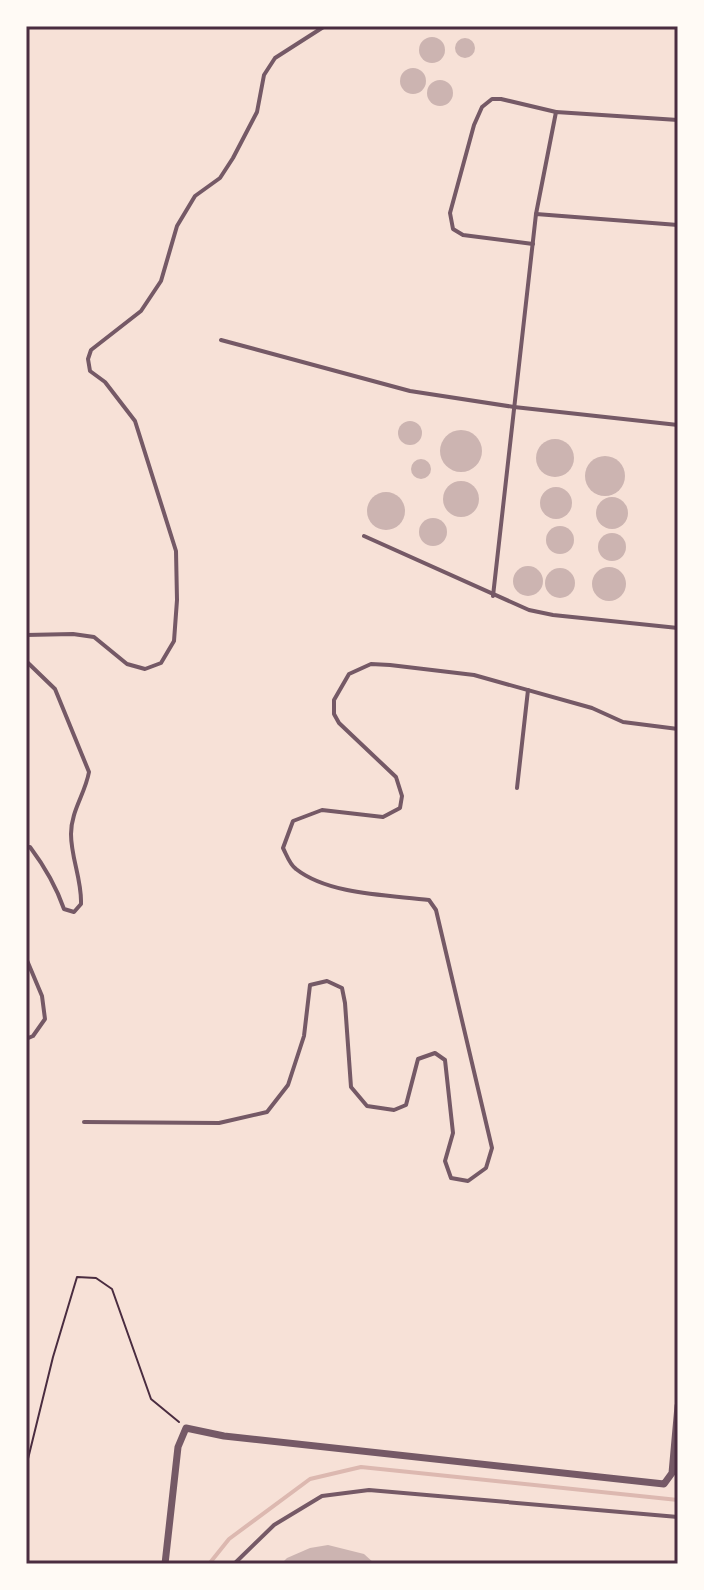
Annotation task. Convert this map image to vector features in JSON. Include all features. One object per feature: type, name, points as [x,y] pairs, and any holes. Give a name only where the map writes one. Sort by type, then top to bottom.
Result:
[{"type":"street","points":[[165,1564],[178,1447],[186,1428],[224,1436],[664,1484],[672,1473],[678,1406]]},
{"type":"lane","points":[[26,635],[94,637],[127,664],[145,669],[161,663],[174,641],[176,551],[135,421],[105,382],[90,371],[88,359],[91,350],[141,311],[161,281],[177,226],[195,196],[220,178],[233,158],[257,112],[264,75],[275,58],[325,26]]},
{"type":"lane","points":[[533,244],[463,235],[453,229],[450,213],[474,125],[482,107],[492,99],[501,99],[556,112],[678,120]]},
{"type":"lane","points":[[493,596],[536,214],[556,112]]},
{"type":"lane","points":[[536,214],[678,225]]},
{"type":"lane","points":[[221,340],[410,391],[514,407],[678,425]]},
{"type":"lane","points":[[364,536],[529,610],[678,628]]},
{"type":"lane","points":[[26,661],[55,689],[89,772],[87,784],[76,806],[71,832],[81,889],[81,904],[74,912],[64,909],[44,865],[30,847],[26,847]]},
{"type":"lane","points":[[84,1122],[219,1123],[267,1112],[288,1085],[304,1036],[310,985],[327,981],[342,988],[351,1087],[367,1106],[394,1110],[406,1105],[418,1059],[435,1053],[445,1060],[453,1133],[445,1161],[451,1178],[468,1181],[486,1168],[492,1148],[436,910],[429,900],[353,891],[311,879],[293,867],[283,848],[293,821],[322,810],[383,817],[400,808],[402,796],[396,777],[339,723],[334,714],[334,700],[349,674],[371,664],[390,665],[474,675],[592,708],[623,722],[678,729]]},
{"type":"lane","points":[[517,788],[528,690]]},
{"type":"lane","points":[[26,958],[42,996],[45,1019],[33,1036],[26,1039]]},
{"type":"lane","points":[[234,1564],[274,1525],[322,1496],[369,1490],[678,1517]]},
{"type":"path","points":[[26,1467],[53,1357],[77,1277],[96,1278],[112,1289],[151,1399],[186,1428]]},
{"type":"building","points":[[432,37],[441,41],[445,50],[441,59],[432,63],[423,59],[419,50],[423,41]]},
{"type":"building","points":[[461,38],[469,38],[475,48],[469,58],[461,58],[455,52],[455,44]]},
{"type":"building","points":[[413,68],[422,72],[426,81],[422,90],[413,94],[404,90],[400,81],[404,72]]},
{"type":"building","points":[[440,80],[449,84],[453,93],[449,102],[440,106],[431,102],[427,93],[431,84]]},
{"type":"building","points":[[410,421],[419,424],[422,433],[419,442],[410,445],[401,442],[398,433],[401,424]]},
{"type":"building","points":[[461,430],[476,436],[482,451],[476,466],[461,472],[446,466],[440,451],[446,436]]},
{"type":"building","points":[[555,439],[568,445],[574,458],[568,471],[555,477],[542,471],[536,458],[542,445]]},
{"type":"building","points":[[605,456],[619,462],[625,476],[619,490],[605,496],[591,490],[585,476],[591,462]]},
{"type":"building","points":[[421,459],[428,462],[431,469],[428,476],[421,479],[414,476],[411,469],[414,462]]},
{"type":"building","points":[[461,481],[474,486],[479,499],[474,512],[461,517],[448,512],[443,499],[448,486]]},
{"type":"building","points":[[556,487],[567,492],[572,503],[567,514],[556,519],[545,514],[540,503],[545,492]]},
{"type":"building","points":[[386,492],[399,498],[405,511],[399,524],[386,530],[373,524],[367,511],[373,498]]},
{"type":"building","points":[[612,497],[623,502],[628,513],[623,524],[612,529],[601,524],[596,513],[601,502]]},
{"type":"building","points":[[433,518],[443,522],[447,532],[443,542],[433,546],[423,542],[419,532],[423,522]]},
{"type":"building","points":[[560,526],[570,530],[574,540],[570,550],[560,554],[550,550],[546,540],[550,530]]},
{"type":"building","points":[[612,533],[622,537],[626,547],[622,557],[612,561],[602,557],[598,547],[602,537]]},
{"type":"building","points":[[528,566],[539,570],[543,581],[539,592],[528,596],[517,592],[513,581],[517,570]]},
{"type":"building","points":[[609,567],[621,572],[626,584],[621,596],[609,601],[597,596],[592,584],[597,572]]},
{"type":"building","points":[[560,568],[571,572],[575,583],[571,594],[560,598],[549,594],[545,583],[549,572]]},
{"type":"building","points":[[328,1545],[364,1554],[375,1564],[281,1564],[310,1548]]},
{"type":"waterway","points":[[209,1564],[229,1539],[310,1479],[361,1467],[678,1500]]}]
